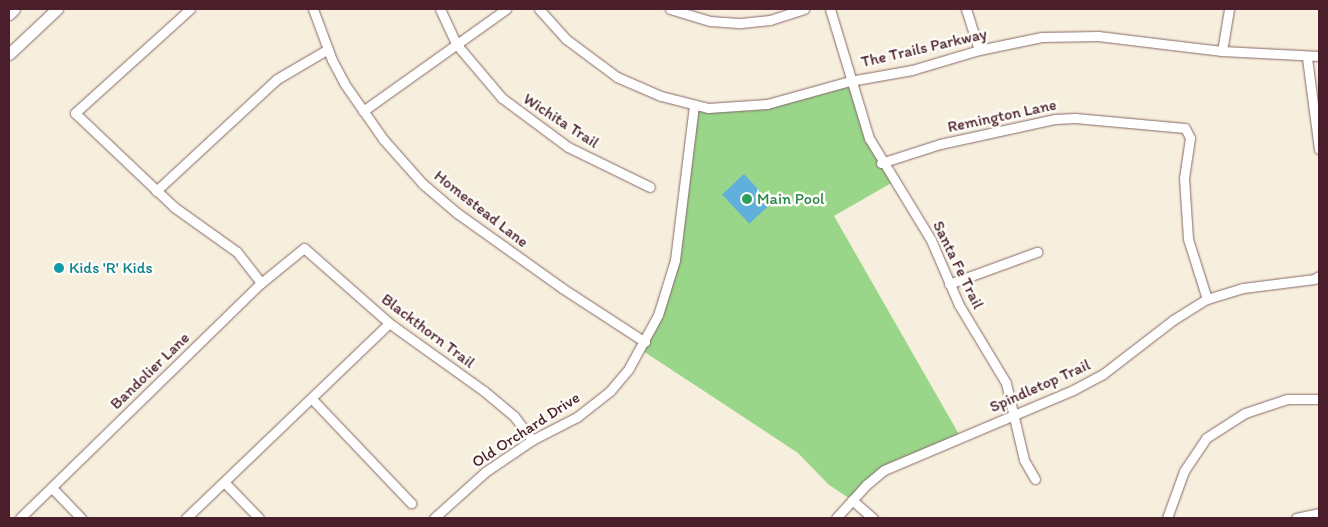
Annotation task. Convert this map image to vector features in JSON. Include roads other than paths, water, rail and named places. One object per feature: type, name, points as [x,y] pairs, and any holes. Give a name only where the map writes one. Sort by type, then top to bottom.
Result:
[{"type":"main road","points":[[9,14],[14,9]]},
{"type":"main road","points":[[9,54],[57,9]]},
{"type":"street","points":[[190,9],[75,113],[156,191],[236,252],[261,283]]},
{"type":"street","name":"Homestead Lane","points":[[313,9],[328,49],[363,111],[394,152],[423,184],[457,213],[590,308],[645,342]]},
{"type":"street","name":"Wichita Trail","points":[[440,9],[457,45],[502,98],[536,126],[585,156],[650,188]]},
{"type":"street","points":[[363,111],[506,9]]},
{"type":"street","name":"The Trails Parkway","points":[[539,9],[566,39],[617,77],[646,91],[708,108],[767,104],[850,80],[912,70],[979,50],[1042,37],[1074,36],[1306,58],[1319,56]]},
{"type":"street","points":[[670,9],[710,21],[741,23],[770,20],[804,9]]},
{"type":"street","name":"Santa Fe Trail","points":[[830,9],[869,138],[881,162],[931,240],[949,284],[1006,382],[1016,415],[1024,460],[1035,479]]},
{"type":"street","points":[[966,9],[979,50]]},
{"type":"street","points":[[1222,51],[1230,9]]},
{"type":"street","points":[[156,191],[277,79],[328,49]]},
{"type":"street","points":[[1306,58],[1319,149]]},
{"type":"street","name":"Old Orchard Drive","points":[[438,517],[485,472],[532,440],[576,417],[610,391],[645,342],[658,314],[675,260],[694,105]]},
{"type":"street","name":"Remington Lane","points":[[881,162],[940,144],[1055,119],[1180,126],[1188,132],[1184,178],[1188,239],[1207,299]]},
{"type":"street","name":"Bandolier Lane","points":[[20,518],[261,283],[304,248]]},
{"type":"street","name":"Blackthorn Trail","points":[[304,248],[389,323],[484,391],[514,416],[532,440]]},
{"type":"street","points":[[949,284],[1037,252]]},
{"type":"street","name":"Spindletop Trail","points":[[836,518],[884,470],[907,458],[1016,415],[1103,374],[1173,320],[1207,299],[1269,282],[1319,277]]},
{"type":"street","points":[[186,518],[389,323]]},
{"type":"street","points":[[312,399],[411,503]]},
{"type":"street","points":[[1167,518],[1184,471],[1206,438],[1245,412],[1288,399],[1319,399]]},
{"type":"street","points":[[224,482],[259,518]]},
{"type":"street","points":[[52,488],[81,518]]},
{"type":"street","points":[[852,500],[873,518]]},
{"type":"street","points":[[1296,518],[1319,513]]},
{"type":"water","name":"Main Pool","points":[[744,174],[771,203],[749,224],[722,194]]},
{"type":"place","name":"Main Pool","points":[[747,199]]},
{"type":"place","name":"Kids 'R' Kids","points":[[59,268]]}]
